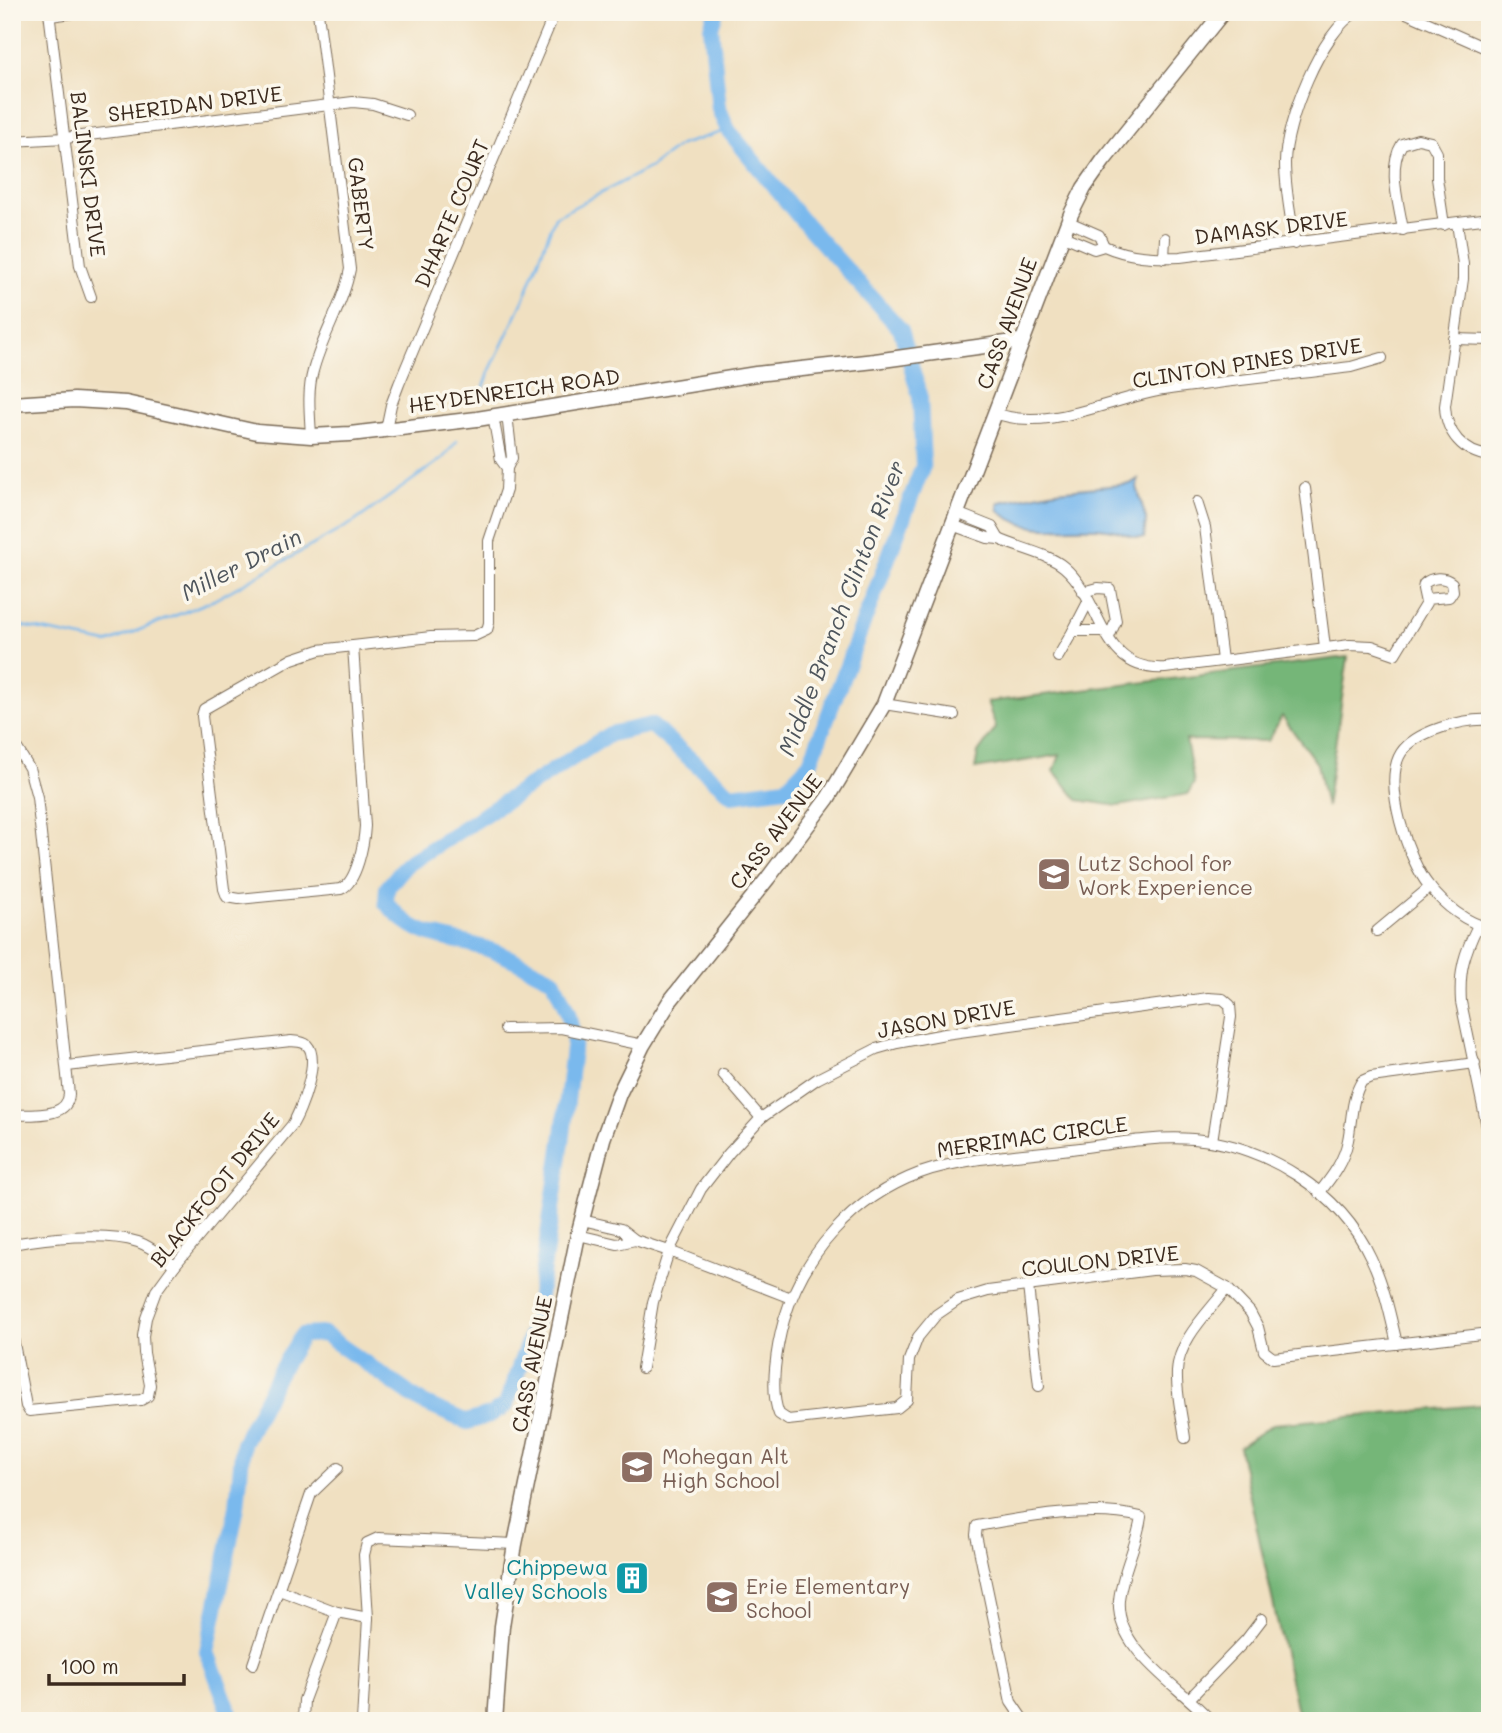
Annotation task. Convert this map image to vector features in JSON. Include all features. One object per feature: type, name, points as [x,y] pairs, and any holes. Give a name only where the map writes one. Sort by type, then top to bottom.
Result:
[{"type":"main road","name":"CASS AVENUE","points":[[495,1721],[502,1626],[515,1545],[580,1228],[611,1114],[643,1045],[686,978],[768,878],[828,798],[884,704],[1067,221],[1084,188],[1103,161],[1223,12]]},
{"type":"main road","name":"HEYDENREICH ROAD","points":[[12,404],[59,400],[126,403],[257,432],[311,436],[500,415],[757,374],[1021,341]]},
{"type":"street","points":[[50,14],[79,12]]},
{"type":"street","name":"GABERTY","points":[[311,436],[309,400],[312,374],[344,295],[350,269],[318,12]]},
{"type":"street","name":"DHARTE COURT","points":[[386,429],[399,384],[555,12]]},
{"type":"street","points":[[1295,244],[1285,163],[1291,123],[1330,37],[1345,19],[1357,12]]},
{"type":"street","points":[[1404,12],[1490,50]]},
{"type":"street","name":"BALINSKI DRIVE","points":[[50,14],[80,266],[91,297]]},
{"type":"street","name":"SHERIDAN DRIVE","points":[[12,141],[65,138],[330,105],[367,103],[407,115]]},
{"type":"street","points":[[1403,230],[1395,167],[1400,147],[1414,139],[1431,142],[1437,153],[1437,178],[1444,225]]},
{"type":"street","name":"DAMASK DRIVE","points":[[1061,235],[1094,249],[1104,246],[1126,254],[1164,258],[1490,218]]},
{"type":"street","points":[[1067,221],[1099,235],[1104,246]]},
{"type":"street","points":[[1457,223],[1463,271],[1445,406],[1447,424],[1454,437],[1470,450],[1490,456]]},
{"type":"street","points":[[1164,258],[1165,238]]},
{"type":"street","points":[[1454,339],[1490,340]]},
{"type":"street","name":"CLINTON PINES DRIVE","points":[[995,413],[1016,420],[1082,412],[1154,392],[1351,367],[1382,358]]},
{"type":"street","points":[[353,646],[365,826],[361,855],[350,881],[341,889],[239,899],[227,897],[202,716],[204,709],[292,659],[318,650],[353,646],[431,638],[474,636],[487,630],[489,541],[506,490],[507,468],[512,458],[510,441],[500,415]]},
{"type":"street","points":[[500,415],[498,443],[501,460],[507,468]]},
{"type":"street","points":[[498,443],[510,441]]},
{"type":"street","points":[[1304,488],[1325,647]]},
{"type":"street","points":[[1197,502],[1205,527],[1222,660]]},
{"type":"street","points":[[955,519],[988,538],[999,539],[1057,561],[1070,573],[1083,592],[1123,658],[1143,667],[1165,668],[1325,647],[1366,645],[1395,654],[1426,599]]},
{"type":"street","points":[[1083,592],[1102,588],[1108,588],[1111,592],[1116,621],[1107,634]]},
{"type":"street","points":[[1058,657],[1088,602]]},
{"type":"street","points":[[1073,631],[1107,634]]},
{"type":"street","points":[[884,704],[954,715]]},
{"type":"street","points":[[1490,720],[1462,722],[1436,730],[1408,745],[1398,758],[1394,786],[1397,810],[1417,865],[1430,887],[1451,908],[1478,925],[1490,928]]},
{"type":"street","points":[[12,740],[29,768],[37,797],[69,1100],[60,1111],[12,1115]]},
{"type":"street","points":[[1377,931],[1430,887]]},
{"type":"street","points":[[1478,925],[1461,964],[1461,998],[1490,1141]]},
{"type":"street","name":"JASON DRIVE","points":[[642,1368],[653,1301],[669,1251],[693,1202],[712,1174],[761,1118],[817,1079],[876,1049],[945,1034],[1208,998],[1228,1002],[1231,1017],[1212,1141]]},
{"type":"street","points":[[505,1029],[561,1028],[643,1045]]},
{"type":"street","name":"BLACKFOOT DRIVE","points":[[12,1333],[29,1411],[141,1400],[148,1396],[150,1389],[144,1353],[146,1318],[156,1291],[292,1125],[306,1096],[311,1052],[300,1042],[291,1041],[67,1066]]},
{"type":"street","points":[[1319,1193],[1345,1153],[1355,1097],[1362,1082],[1371,1077],[1475,1063]]},
{"type":"street","points":[[723,1074],[761,1118]]},
{"type":"street","name":"MERRIMAC CIRCLE","points":[[783,1418],[777,1408],[774,1387],[780,1333],[791,1298],[819,1248],[841,1223],[873,1199],[920,1173],[969,1162],[1149,1139],[1212,1141],[1247,1149],[1290,1171],[1319,1193],[1354,1230],[1370,1256],[1382,1285],[1397,1344]]},
{"type":"street","points":[[580,1228],[617,1244],[635,1240]]},
{"type":"street","points":[[580,1228],[621,1229],[635,1240],[791,1298]]},
{"type":"street","points":[[12,1244],[66,1238],[126,1240],[148,1247],[175,1265]]},
{"type":"street","name":"COULON DRIVE","points":[[783,1418],[794,1420],[893,1409],[904,1405],[907,1400],[907,1373],[911,1353],[918,1337],[936,1315],[958,1300],[970,1296],[1028,1286],[1173,1269],[1196,1271],[1227,1288],[1250,1312],[1258,1327],[1264,1351],[1273,1359],[1490,1333]]},
{"type":"street","points":[[1028,1286],[1039,1386]]},
{"type":"street","points":[[1185,1438],[1177,1371],[1181,1353],[1227,1288]]},
{"type":"street","points":[[253,1664],[311,1494],[338,1468]]},
{"type":"street","points":[[1024,1721],[1010,1702],[976,1535],[977,1526],[1023,1518],[1117,1511],[1141,1517],[1139,1537],[1122,1581],[1119,1602],[1120,1618],[1126,1633],[1138,1650],[1211,1721]]},
{"type":"street","points":[[362,1721],[368,1618],[367,1543],[372,1540],[515,1545]]},
{"type":"street","points":[[279,1590],[337,1612],[368,1618]]},
{"type":"street","points":[[303,1721],[304,1700],[337,1612]]},
{"type":"street","points":[[1189,1699],[1246,1640],[1262,1619]]},
{"type":"green space","points":[[1348,657],[1326,807],[1317,764],[1282,716],[1268,741],[1186,740],[1194,783],[1188,794],[1118,806],[1078,800],[1054,771],[1060,755],[975,769],[978,753],[996,728],[987,702]]},
{"type":"green space","points":[[1490,1404],[1490,1721],[1299,1721],[1239,1447],[1273,1424]]},
{"type":"water","points":[[1138,479],[1137,487],[1146,519],[1144,538],[1107,529],[1028,526],[1004,515],[998,508],[999,502],[1056,491],[1130,484]]},
{"type":"waterway","name":"Middle Branch Clinton River","points":[[233,1721],[207,1652],[237,1507],[243,1443],[281,1369],[302,1335],[324,1334],[421,1402],[467,1422],[490,1415],[506,1405],[535,1322],[563,1135],[574,1040],[568,1013],[553,979],[493,951],[436,936],[411,925],[386,903],[387,888],[406,865],[610,734],[651,725],[732,795],[786,788],[810,763],[923,466],[920,397],[901,330],[800,218],[728,130],[719,109],[711,27],[716,12]]},
{"type":"waterway","name":"Miller Drain","points":[[481,396],[490,370],[524,299],[555,217],[651,167],[680,145],[728,130]]},
{"type":"waterway","name":"Miller Drain","points":[[12,624],[107,643],[214,600],[354,522],[443,458],[457,441]]},
{"type":"place","name":"Lutz School for Work Experience","points":[[1054,874]]},
{"type":"place","name":"Mohegan Alt High School","points":[[637,1467]]},
{"type":"place","name":"Chippewa Valley Schools","points":[[632,1578]]},
{"type":"place","name":"Erie Elementary School","points":[[722,1597]]}]
